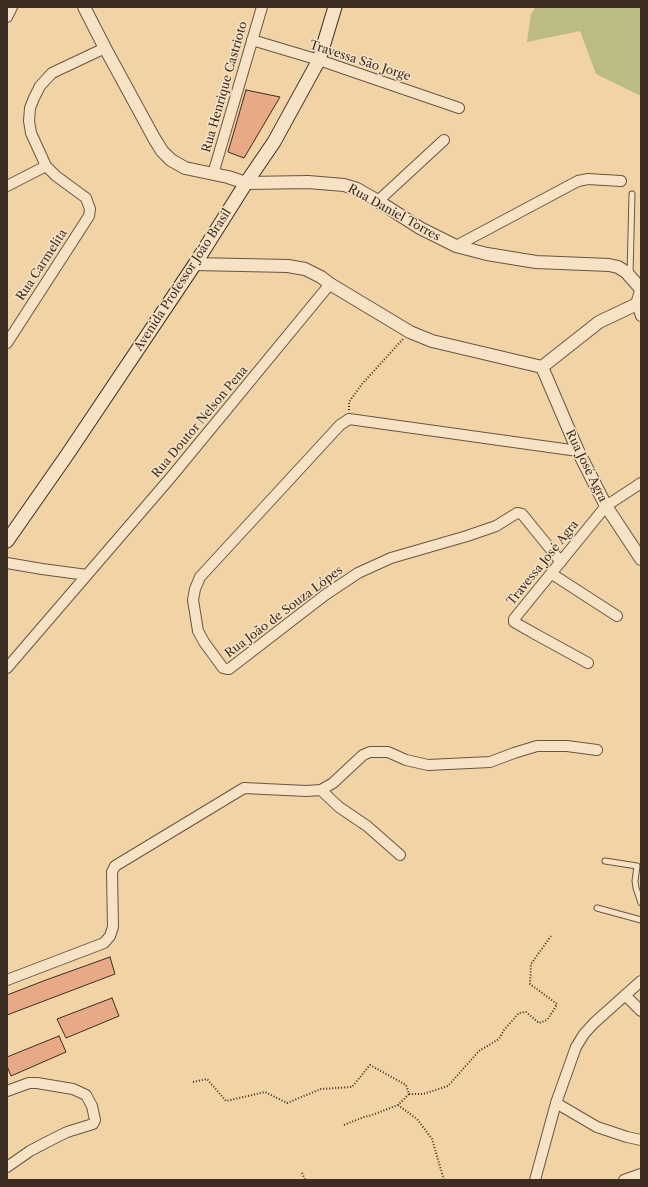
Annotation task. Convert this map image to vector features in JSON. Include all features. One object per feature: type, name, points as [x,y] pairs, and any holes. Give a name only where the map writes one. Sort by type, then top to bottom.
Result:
[{"type":"main road","name":"Avenida Professor João Brasil","points":[[7,541],[67,455],[195,264],[246,183],[274,142],[319,60],[335,7]]},
{"type":"street","points":[[7,17],[12,7]]},
{"type":"street","name":"Rua Daniel Torres","points":[[84,7],[154,138],[171,160],[185,168],[228,177],[246,183],[308,182],[344,184],[357,189],[420,228],[456,246],[487,254],[536,262],[618,267],[626,272],[641,290]]},
{"type":"street","name":"Rua Henrique Castrioto","points":[[213,174],[262,7]]},
{"type":"street","name":"Travessa São Jorge","points":[[252,40],[319,60],[460,108]]},
{"type":"street","points":[[7,186],[46,166],[31,133],[29,121],[30,108],[40,86],[52,73],[105,48]]},
{"type":"street","points":[[378,201],[444,140]]},
{"type":"street","name":"Rua Carmelita","points":[[7,343],[89,216],[90,209],[86,198],[56,176],[46,166]]},
{"type":"street","points":[[456,246],[578,181],[588,179],[621,181]]},
{"type":"street","points":[[195,264],[288,266],[305,269],[322,277],[330,284],[410,332],[444,345],[542,367],[599,322],[637,304]]},
{"type":"street","name":"Rua Doutor Nelson Pena","points":[[7,668],[172,476],[330,284]]},
{"type":"street","points":[[641,290],[637,304],[641,316]]},
{"type":"street","name":"Rua José Agra","points":[[542,367],[578,451],[606,506],[641,559]]},
{"type":"street","points":[[349,420],[578,451]]},
{"type":"street","name":"Rua João de Souza Lópes","points":[[349,420],[340,425],[200,577],[194,589],[193,600],[198,631],[223,668],[229,669],[325,595],[358,572],[391,558],[496,526],[517,513],[522,514],[561,562]]},
{"type":"street","name":"Travessa José Agra","points":[[588,663],[537,635],[514,621],[514,619],[606,506],[641,484]]},
{"type":"street","points":[[7,562],[42,569],[87,575]]},
{"type":"street","points":[[552,574],[617,616]]},
{"type":"street","points":[[7,980],[104,943],[110,936],[113,927],[114,912],[112,872],[115,866],[244,788],[306,791],[321,790],[332,783],[363,755],[370,752],[388,752],[406,760],[428,765],[490,762],[537,746],[567,746],[597,750]]},
{"type":"street","points":[[321,790],[339,807],[367,826],[400,856]]},
{"type":"street","points":[[536,1180],[556,1103],[576,1047],[584,1034],[594,1023],[641,981]]},
{"type":"street","points":[[625,994],[641,1011]]},
{"type":"street","points":[[7,1091],[29,1083],[73,1089],[86,1095],[92,1106],[95,1122],[93,1124],[67,1132],[30,1151],[7,1166]]},
{"type":"street","points":[[556,1103],[597,1127],[641,1140]]},
{"type":"street","points":[[624,1180],[641,1174]]},
{"type":"lane","points":[[630,276],[632,194]]},
{"type":"lane","points":[[605,861],[638,866],[635,881],[641,903]]},
{"type":"lane","points":[[597,908],[641,920]]},
{"type":"path","points":[[349,420],[349,402],[362,384],[410,332]]},
{"type":"path","points":[[344,1125],[398,1105],[409,1094],[423,1094],[448,1086],[479,1051],[499,1039],[504,1030],[519,1012],[526,1012],[538,1023],[547,1020],[557,1004],[530,984],[530,964],[551,936]]},
{"type":"path","points":[[193,1082],[207,1079],[226,1101],[265,1092],[287,1103],[321,1088],[352,1087],[370,1065],[406,1085],[409,1094]]},
{"type":"path","points":[[398,1105],[417,1119],[432,1139],[444,1180]]},
{"type":"path","points":[[302,1173],[305,1180]]},
{"type":"shaded area","points":[[536,7],[641,7],[641,96],[596,74],[580,31],[527,42],[531,14]]},
{"type":"building","points":[[246,90],[280,97],[244,158],[228,152]]},
{"type":"building","points":[[110,957],[115,974],[7,1015],[7,995]]},
{"type":"building","points":[[112,998],[119,1016],[66,1038],[57,1019]]},
{"type":"building","points":[[59,1036],[66,1052],[11,1076],[7,1066],[7,1057]]}]
